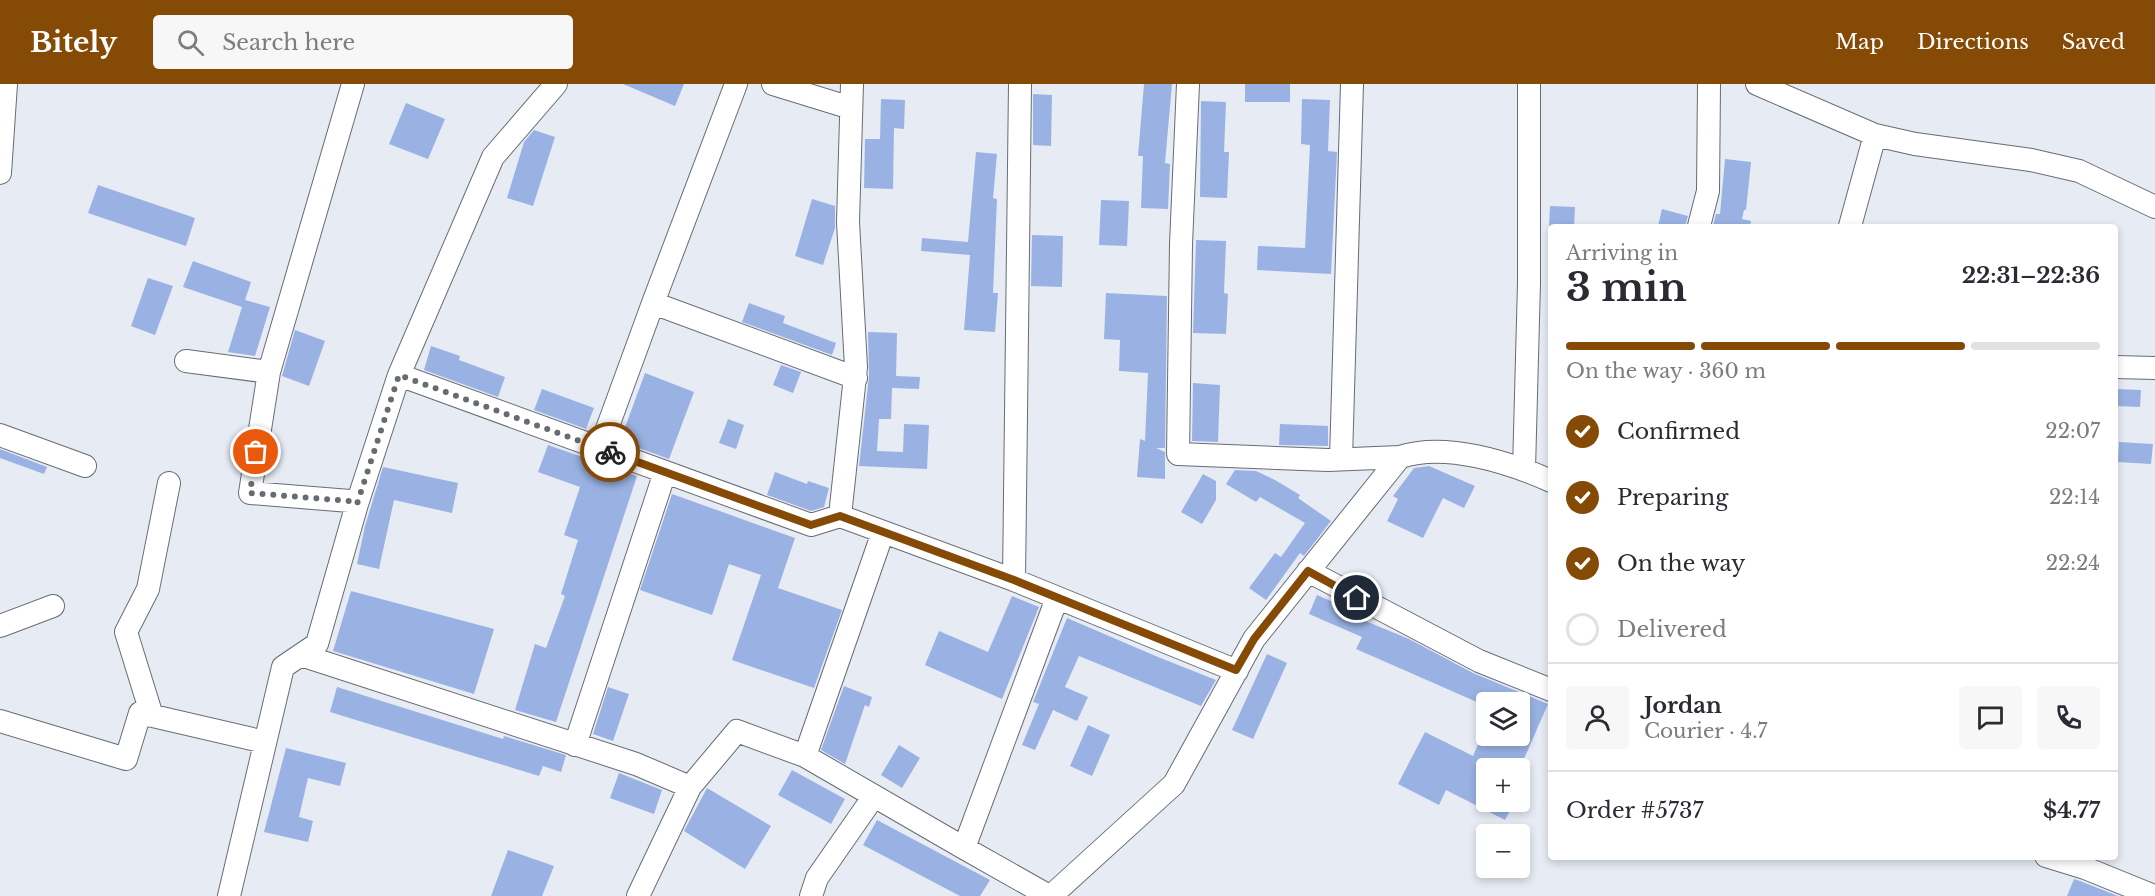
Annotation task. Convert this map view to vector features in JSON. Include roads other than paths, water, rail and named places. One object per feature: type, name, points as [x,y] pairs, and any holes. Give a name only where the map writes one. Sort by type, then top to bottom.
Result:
[{"type":"street","points":[[0,173],[6,84]]},
{"type":"street","points":[[353,84],[269,372],[250,493],[350,501],[357,504]]},
{"type":"street","points":[[229,896],[283,667],[317,644],[357,504],[399,375],[494,157],[555,84]]},
{"type":"street","points":[[600,448],[736,84]]},
{"type":"street","points":[[773,84],[851,108]]},
{"type":"street","points":[[840,516],[856,378],[848,222],[852,84]]},
{"type":"street","points":[[1014,580],[1020,84]]},
{"type":"street","points":[[1188,84],[1180,244],[1178,454],[1341,459],[1400,457],[1419,451],[1485,457],[1524,469],[1548,480]]},
{"type":"street","points":[[1341,459],[1352,84]]},
{"type":"street","points":[[1524,469],[1529,283],[1529,84]]},
{"type":"street","points":[[1700,224],[1708,191],[1709,84]]},
{"type":"street","points":[[1757,84],[1875,135],[1915,144],[2031,160],[2079,171],[2155,207]]},
{"type":"street","points":[[1851,224],[1875,135]]},
{"type":"street","points":[[653,303],[856,378]]},
{"type":"street","points":[[186,361],[269,372]]},
{"type":"street","points":[[2118,368],[2155,368]]},
{"type":"street","points":[[399,375],[811,525],[840,516],[1014,580],[1236,670]]},
{"type":"street","points":[[0,435],[85,466]]},
{"type":"street","points":[[638,896],[690,787],[737,731],[805,756],[1050,896],[1174,784],[1254,639],[1400,457]]},
{"type":"street","points":[[575,745],[665,472]]},
{"type":"street","points":[[152,716],[126,632],[148,589],[169,483]]},
{"type":"street","points":[[805,756],[883,532]]},
{"type":"street","points":[[1308,571],[1479,661],[1548,689]]},
{"type":"street","points":[[964,848],[1057,598]]},
{"type":"street","points":[[0,626],[53,606]]},
{"type":"street","points":[[301,655],[636,764],[690,787]]},
{"type":"street","points":[[0,721],[126,759],[140,713],[265,742]]},
{"type":"street","points":[[811,896],[817,878],[874,796]]},
{"type":"street","points":[[2059,860],[2154,896]]}]
